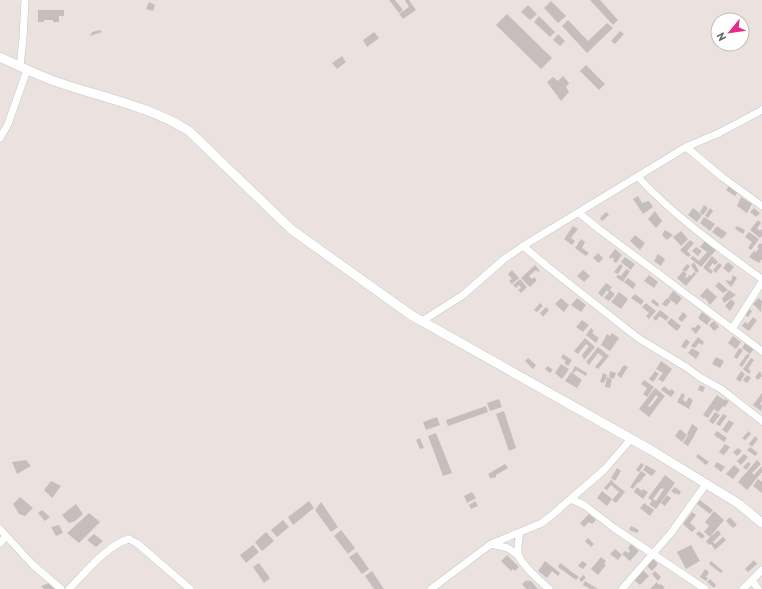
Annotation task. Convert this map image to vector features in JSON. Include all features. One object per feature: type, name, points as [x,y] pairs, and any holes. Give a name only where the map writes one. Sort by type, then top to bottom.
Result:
[{"type":"main road","points":[[0,57],[23,69],[62,84],[154,112],[190,131],[292,230],[412,314],[631,439],[739,504],[762,523]]},
{"type":"street","points":[[0,138],[8,124],[23,69],[25,0]]},
{"type":"street","points":[[422,320],[463,295],[503,260],[523,246],[686,147],[719,133],[762,110]]},
{"type":"street","points":[[686,147],[722,177],[762,206]]},
{"type":"street","points":[[638,177],[654,194],[706,237],[762,279],[732,329]]},
{"type":"street","points":[[579,213],[762,351]]},
{"type":"street","points":[[523,246],[638,338],[721,389],[762,421]]},
{"type":"street","points":[[431,589],[491,544],[542,523],[604,470],[631,439]]},
{"type":"street","points":[[622,589],[671,533],[706,484]]},
{"type":"street","points":[[571,499],[584,505],[653,555],[705,589]]},
{"type":"street","points":[[0,529],[32,564],[61,589]]},
{"type":"street","points":[[519,556],[518,541],[520,532]]},
{"type":"street","points":[[0,543],[6,536]]},
{"type":"street","points":[[69,589],[113,547],[122,541],[129,539],[138,544],[190,589]]},
{"type":"street","points":[[491,544],[508,548],[519,556],[549,589]]},
{"type":"street","points":[[743,589],[762,570]]},
{"type":"street","points":[[752,580],[758,589]]},
{"type":"building","points":[[389,0],[395,0],[403,10],[399,13]]},
{"type":"building","points":[[405,0],[409,0],[416,10],[403,19],[399,14],[409,7]]},
{"type":"building","points":[[590,0],[600,0],[618,20],[613,25]]},
{"type":"building","points":[[551,1],[566,16],[558,23],[544,8]]},
{"type":"building","points":[[149,2],[155,5],[153,11],[146,9]]},
{"type":"building","points":[[528,5],[537,14],[530,20],[521,12]]},
{"type":"building","points":[[38,10],[64,10],[64,16],[59,16],[59,22],[44,20],[44,22],[38,22]]},
{"type":"building","points":[[507,14],[552,58],[541,69],[496,25]]},
{"type":"building","points":[[539,16],[555,32],[550,37],[534,22]]},
{"type":"building","points":[[568,20],[588,41],[607,23],[613,28],[587,53],[562,26]]},
{"type":"building","points":[[100,30],[102,32],[90,36],[92,32]]},
{"type":"building","points":[[620,31],[624,34],[615,44],[611,41]]},
{"type":"building","points":[[374,32],[379,38],[367,47],[363,40]]},
{"type":"building","points":[[558,34],[565,41],[560,46],[553,40]]},
{"type":"building","points":[[342,56],[346,62],[337,69],[332,63]]},
{"type":"building","points":[[586,65],[605,84],[599,90],[580,71]]},
{"type":"building","points":[[563,76],[569,83],[566,87],[569,92],[561,101],[547,82],[553,77],[558,81]]},
{"type":"building","points":[[729,186],[738,192],[735,196],[726,190]]},
{"type":"building","points":[[638,196],[642,203],[649,201],[653,207],[643,214],[633,199]]},
{"type":"building","points":[[741,197],[752,204],[747,213],[737,206]]},
{"type":"building","points":[[704,205],[708,208],[703,215],[700,212]]},
{"type":"building","points":[[693,208],[702,215],[697,222],[688,215]]},
{"type":"building","points":[[710,208],[713,211],[708,218],[705,216]]},
{"type":"building","points":[[754,208],[760,213],[756,217],[750,212]]},
{"type":"building","points":[[655,211],[662,221],[656,228],[648,219]]},
{"type":"building","points":[[606,212],[609,215],[602,221],[600,218]]},
{"type":"building","points":[[704,217],[715,224],[710,231],[700,223]]},
{"type":"building","points":[[758,220],[761,223],[757,228],[760,231],[762,229],[762,236],[760,238],[750,230]]},
{"type":"building","points":[[573,226],[578,229],[571,238],[575,241],[572,245],[564,239]]},
{"type":"building","points":[[717,226],[727,233],[722,239],[712,232]]},
{"type":"building","points":[[737,226],[745,230],[743,234],[735,229]]},
{"type":"building","points":[[665,230],[673,235],[667,240],[662,235]]},
{"type":"building","points":[[681,231],[688,239],[681,246],[673,237]]},
{"type":"building","points":[[749,232],[759,239],[751,250],[748,248],[752,242],[745,237]]},
{"type":"building","points":[[635,235],[645,243],[640,250],[630,241]]},
{"type":"building","points":[[581,239],[585,242],[582,248],[589,253],[586,256],[575,248]]},
{"type":"building","points":[[690,240],[694,243],[687,251],[691,255],[688,257],[680,250]]},
{"type":"building","points":[[705,241],[716,250],[701,267],[690,258],[693,256],[699,261],[707,252],[700,247]]},
{"type":"building","points":[[760,243],[762,244],[762,259],[759,263],[749,257],[754,251],[756,252]]},
{"type":"building","points":[[696,247],[702,251],[698,256],[692,251]]},
{"type":"building","points":[[615,249],[622,255],[616,263],[613,261],[613,257],[611,259],[609,257]]},
{"type":"building","points":[[598,253],[603,258],[599,263],[593,258]]},
{"type":"building","points":[[658,254],[665,259],[661,266],[654,261]]},
{"type":"building","points":[[712,256],[718,262],[715,265],[713,263],[709,268],[713,271],[711,274],[703,268]]},
{"type":"building","points":[[625,257],[635,264],[631,270],[621,262]]},
{"type":"building","points":[[694,262],[699,271],[696,273],[691,265]]},
{"type":"building","points":[[728,262],[734,267],[729,273],[723,268]]},
{"type":"building","points":[[719,263],[722,265],[716,273],[713,270]]},
{"type":"building","points":[[620,264],[623,266],[618,274],[614,272]]},
{"type":"building","points":[[687,264],[690,266],[686,272],[682,270]]},
{"type":"building","points":[[535,265],[540,271],[538,272],[536,270],[529,276],[532,279],[534,277],[537,280],[530,287],[521,278]]},
{"type":"building","points":[[626,269],[630,271],[623,282],[616,277],[618,275],[621,276]]},
{"type":"building","points":[[512,270],[519,278],[512,284],[509,281],[512,279],[508,274]]},
{"type":"building","points":[[583,270],[590,276],[584,282],[577,276]]},
{"type":"building","points":[[683,271],[687,274],[685,277],[687,278],[694,272],[696,274],[686,286],[677,278]]},
{"type":"building","points":[[649,275],[658,282],[654,288],[644,281]]},
{"type":"building","points":[[733,275],[737,278],[731,287],[725,280],[731,281]]},
{"type":"building","points":[[628,278],[636,284],[633,289],[624,282]]},
{"type":"building","points":[[520,279],[527,287],[521,293],[518,290],[521,288],[519,285],[516,288],[513,285]]},
{"type":"building","points":[[719,282],[728,290],[723,293],[715,286]]},
{"type":"building","points":[[606,283],[612,287],[610,290],[615,294],[609,301],[604,298],[609,292],[607,290],[602,297],[598,293]]},
{"type":"building","points":[[707,288],[717,297],[710,305],[705,298],[704,299],[700,296]]},
{"type":"building","points":[[729,290],[736,295],[724,303],[722,299]]},
{"type":"building","points":[[673,291],[682,298],[677,305],[668,298]]},
{"type":"building","points":[[619,292],[628,299],[621,309],[611,302]]},
{"type":"building","points":[[635,294],[644,301],[641,305],[631,298]]},
{"type":"building","points":[[561,298],[569,305],[564,312],[555,304]]},
{"type":"building","points":[[577,298],[586,305],[581,312],[571,305]]},
{"type":"building","points":[[667,298],[671,301],[666,307],[662,304]]},
{"type":"building","points":[[759,298],[762,301],[761,312],[753,304]]},
{"type":"building","points":[[653,299],[659,304],[658,307],[651,302]]},
{"type":"building","points":[[731,299],[735,303],[730,311],[725,306]]},
{"type":"building","points":[[540,303],[543,306],[537,312],[534,310]]},
{"type":"building","points":[[646,303],[656,311],[649,319],[646,316],[649,313],[642,307]]},
{"type":"building","points":[[546,307],[549,310],[543,317],[540,313]]},
{"type":"building","points":[[749,309],[752,311],[748,317],[745,315]]},
{"type":"building","points":[[660,310],[669,317],[666,321],[660,316],[656,321],[653,318]]},
{"type":"building","points":[[683,312],[687,316],[682,322],[678,319]]},
{"type":"building","points":[[702,312],[711,319],[707,325],[698,318]]},
{"type":"building","points":[[753,317],[757,320],[749,331],[742,326],[745,322],[748,324]]},
{"type":"building","points":[[671,318],[681,326],[677,331],[667,323]]},
{"type":"building","points":[[582,320],[589,325],[583,332],[576,327]]},
{"type":"building","points":[[714,321],[719,327],[714,331],[709,325]]},
{"type":"building","points":[[698,324],[701,327],[696,334],[691,329],[693,327],[695,328]]},
{"type":"building","points":[[591,328],[594,331],[592,333],[599,338],[596,343],[586,335]]},
{"type":"building","points":[[612,333],[619,338],[610,351],[601,345],[607,334],[610,336]]},
{"type":"building","points":[[733,336],[741,342],[736,349],[728,343]]},
{"type":"building","points":[[698,337],[704,342],[702,345],[699,343],[695,348],[691,346]]},
{"type":"building","points":[[585,338],[595,347],[584,360],[582,355],[589,346],[586,344],[578,354],[574,351]]},
{"type":"building","points":[[686,339],[690,342],[685,349],[681,346]]},
{"type":"building","points":[[745,343],[754,349],[750,354],[742,348]]},
{"type":"building","points":[[598,347],[609,356],[598,369],[595,367],[603,357],[598,353],[589,365],[586,362]]},
{"type":"building","points":[[692,348],[700,353],[696,359],[688,353]]},
{"type":"building","points":[[739,348],[743,350],[737,359],[734,357]]},
{"type":"building","points":[[563,354],[572,360],[568,366],[564,363],[566,361],[561,358]]},
{"type":"building","points":[[747,354],[750,355],[742,367],[739,365]]},
{"type":"building","points":[[716,357],[724,361],[720,368],[712,364]]},
{"type":"building","points":[[528,358],[536,365],[533,369],[525,361]]},
{"type":"building","points":[[751,358],[754,360],[748,369],[751,371],[749,374],[743,369]]},
{"type":"building","points":[[661,361],[672,369],[663,382],[658,379],[663,373],[656,369]]},
{"type":"building","points":[[561,364],[569,369],[562,379],[555,373]]},
{"type":"building","points":[[624,365],[628,367],[621,378],[617,375]]},
{"type":"building","points":[[548,366],[553,370],[550,373],[545,369]]},
{"type":"building","points":[[575,366],[587,373],[586,376],[576,370],[574,373],[572,372]]},
{"type":"building","points":[[610,371],[616,373],[614,379],[609,377]]},
{"type":"building","points":[[655,371],[659,374],[653,382],[649,379]]},
{"type":"building","points":[[741,371],[745,374],[740,382],[736,379]]},
{"type":"building","points":[[760,371],[762,376],[758,380],[755,377]]},
{"type":"building","points":[[571,372],[582,380],[577,388],[565,381]]},
{"type":"building","points":[[603,373],[607,375],[604,383],[600,382]]},
{"type":"building","points":[[747,375],[751,378],[747,383],[743,380]]},
{"type":"building","points":[[607,377],[612,379],[610,388],[605,387]]},
{"type":"building","points":[[644,380],[654,387],[647,397],[643,394],[647,388],[641,384]]},
{"type":"building","points":[[700,385],[705,387],[703,392],[698,390]]},
{"type":"building","points":[[664,386],[670,391],[671,389],[675,392],[671,397],[661,390]]},
{"type":"building","points":[[655,388],[665,396],[649,417],[639,409]],"holes":[[[656,395],[658,397],[650,407],[648,406]]]},
{"type":"building","points":[[682,393],[685,395],[683,400],[686,402],[689,397],[693,400],[689,409],[677,402]]},
{"type":"building","points":[[762,393],[762,401],[760,404],[762,405],[761,411],[753,405]]},
{"type":"building","points":[[717,395],[724,400],[729,401],[725,407],[723,406],[718,412],[714,409],[708,418],[703,415]]},
{"type":"building","points":[[499,399],[502,407],[490,411],[487,403]]},
{"type":"building","points":[[486,406],[488,412],[448,426],[446,420]]},
{"type":"building","points":[[504,411],[516,448],[509,451],[496,414]]},
{"type":"building","points":[[715,412],[720,415],[713,424],[709,421]]},
{"type":"building","points":[[723,414],[727,416],[720,426],[716,424]]},
{"type":"building","points":[[437,417],[440,425],[426,430],[423,422]]},
{"type":"building","points":[[729,420],[734,423],[727,433],[722,430]]},
{"type":"building","points":[[692,424],[698,428],[693,438],[687,434]]},
{"type":"building","points":[[680,429],[687,435],[682,442],[675,436]]},
{"type":"building","points":[[717,431],[727,438],[724,442],[714,435]]},
{"type":"building","points":[[749,431],[751,434],[745,440],[742,438]]},
{"type":"building","points":[[436,433],[452,473],[443,476],[428,436]]},
{"type":"building","points":[[688,435],[693,438],[688,446],[683,443]]},
{"type":"building","points":[[755,436],[758,439],[752,447],[749,444]]},
{"type":"building","points":[[420,438],[424,448],[420,449],[416,440]]},
{"type":"building","points":[[725,444],[730,447],[724,455],[719,452]]},
{"type":"building","points":[[750,447],[758,453],[755,456],[747,450]]},
{"type":"building","points":[[738,448],[742,451],[737,456],[733,452]]},
{"type":"building","points":[[698,454],[709,462],[706,465],[696,457]]},
{"type":"building","points":[[744,454],[748,457],[741,465],[737,461]]},
{"type":"building","points":[[26,460],[31,466],[17,474],[12,462]]},
{"type":"building","points":[[757,460],[761,464],[752,473],[754,475],[762,466],[762,472],[747,490],[738,482]]},
{"type":"building","points":[[717,462],[725,467],[721,472],[714,466]]},
{"type":"building","points":[[748,462],[751,464],[746,470],[743,467]]},
{"type":"building","points":[[641,463],[644,465],[639,472],[636,470]]},
{"type":"building","points":[[505,464],[508,468],[491,479],[488,474]]},
{"type":"building","points":[[646,465],[656,471],[652,476],[643,470]]},
{"type":"building","points":[[734,465],[740,470],[733,479],[726,474]]},
{"type":"building","points":[[617,468],[621,471],[615,481],[611,478]]},
{"type":"building","points":[[641,471],[646,474],[633,489],[630,487]]},
{"type":"building","points":[[665,475],[675,483],[656,509],[649,504],[652,501],[648,498]],"holes":[[[661,488],[664,489],[656,501],[653,499]]]},
{"type":"building","points":[[758,479],[762,482],[762,493],[753,486]]},
{"type":"building","points":[[611,480],[614,482],[613,484],[614,483],[625,492],[616,503],[612,500],[619,492],[611,485],[607,490],[604,488]]},
{"type":"building","points":[[51,481],[61,486],[52,498],[44,490]]},
{"type":"building","points":[[637,487],[642,491],[643,489],[648,492],[643,499],[634,492]]},
{"type":"building","points":[[675,487],[681,492],[679,495],[671,491]]},
{"type":"building","points":[[602,491],[612,499],[607,506],[597,498]]},
{"type":"building","points":[[472,492],[476,498],[467,503],[464,496]]},
{"type":"building","points":[[667,495],[671,498],[665,506],[661,503]]},
{"type":"building","points":[[20,497],[33,508],[25,516],[19,514],[13,504]]},
{"type":"building","points":[[700,500],[713,510],[710,514],[697,504]]},
{"type":"building","points":[[309,501],[314,508],[293,525],[288,517]]},
{"type":"building","points":[[475,501],[478,506],[471,509],[469,505]]},
{"type":"building","points":[[321,502],[338,527],[331,532],[315,510]]},
{"type":"building","points":[[644,503],[654,510],[650,516],[640,508]]},
{"type":"building","points":[[76,504],[83,514],[75,521],[69,523],[62,515]]},
{"type":"building","points":[[42,510],[50,517],[45,521],[38,513]]},
{"type":"building","points":[[714,511],[724,520],[710,537],[704,532],[709,526],[705,522]]},
{"type":"building","points":[[692,512],[696,515],[690,523],[696,528],[692,532],[683,524]]},
{"type":"building","points":[[89,513],[100,522],[79,543],[67,533]]},
{"type":"building","points":[[589,514],[596,520],[592,524],[589,522],[584,527],[580,523]]},
{"type":"building","points":[[730,517],[737,525],[733,528],[726,521]]},
{"type":"building","points":[[283,520],[289,527],[277,537],[271,530]]},
{"type":"building","points":[[59,525],[63,533],[56,536],[51,527]]},
{"type":"building","points":[[631,526],[639,530],[637,533],[629,530]]},
{"type":"building","points":[[341,530],[355,548],[348,554],[334,536]]},
{"type":"building","points":[[718,530],[721,534],[713,542],[715,544],[723,537],[726,540],[715,550],[711,544],[709,545],[706,541]]},
{"type":"building","points":[[699,531],[705,536],[702,539],[696,534]]},
{"type":"building","points":[[266,532],[274,541],[262,551],[255,542]]},
{"type":"building","points":[[94,534],[103,541],[96,547],[87,540]]},
{"type":"building","points":[[588,538],[594,544],[591,547],[585,541]]},
{"type":"building","points":[[631,544],[639,551],[630,561],[622,554],[625,551],[628,553],[630,551],[628,548]]},
{"type":"building","points":[[253,545],[259,552],[246,563],[240,555]]},
{"type":"building","points":[[691,545],[700,561],[686,569],[677,552]]},
{"type":"building","points":[[615,549],[622,555],[618,560],[610,554]]},
{"type":"building","points":[[357,552],[369,569],[362,574],[349,557]]},
{"type":"building","points":[[507,555],[519,567],[515,571],[513,569],[511,571],[501,561]]},
{"type":"building","points":[[601,557],[606,561],[604,564],[606,565],[598,575],[591,569]]},
{"type":"building","points":[[653,559],[658,564],[652,571],[647,566]]},
{"type":"building","points":[[754,560],[757,564],[748,572],[745,569]]},
{"type":"building","points":[[545,561],[560,573],[558,576],[552,571],[547,578],[538,571]]},
{"type":"building","points":[[582,561],[587,564],[583,569],[578,566]]},
{"type":"building","points":[[711,561],[723,571],[721,573],[709,564]]},
{"type":"building","points":[[259,563],[270,578],[264,583],[253,567]]},
{"type":"building","points":[[560,563],[579,577],[576,580],[558,567]]},
{"type":"building","points":[[705,569],[709,572],[706,577],[708,578],[706,581],[700,577]]},
{"type":"building","points":[[643,570],[649,576],[640,585],[634,580]]},
{"type":"building","points":[[372,571],[384,589],[374,589],[365,576]]},
{"type":"building","points":[[655,571],[661,577],[658,581],[652,574]]},
{"type":"building","points":[[583,575],[586,577],[582,582],[579,580]]},
{"type":"building","points":[[710,579],[716,585],[714,588],[707,582]]},
{"type":"building","points":[[527,580],[528,582],[530,580],[538,589],[526,589],[522,584]]},
{"type":"building","points":[[585,581],[598,589],[590,589],[583,585]]},
{"type":"building","points":[[657,582],[659,585],[661,584],[665,588],[650,589]]},
{"type":"building","points":[[49,583],[58,589],[44,589],[41,586]]}]
